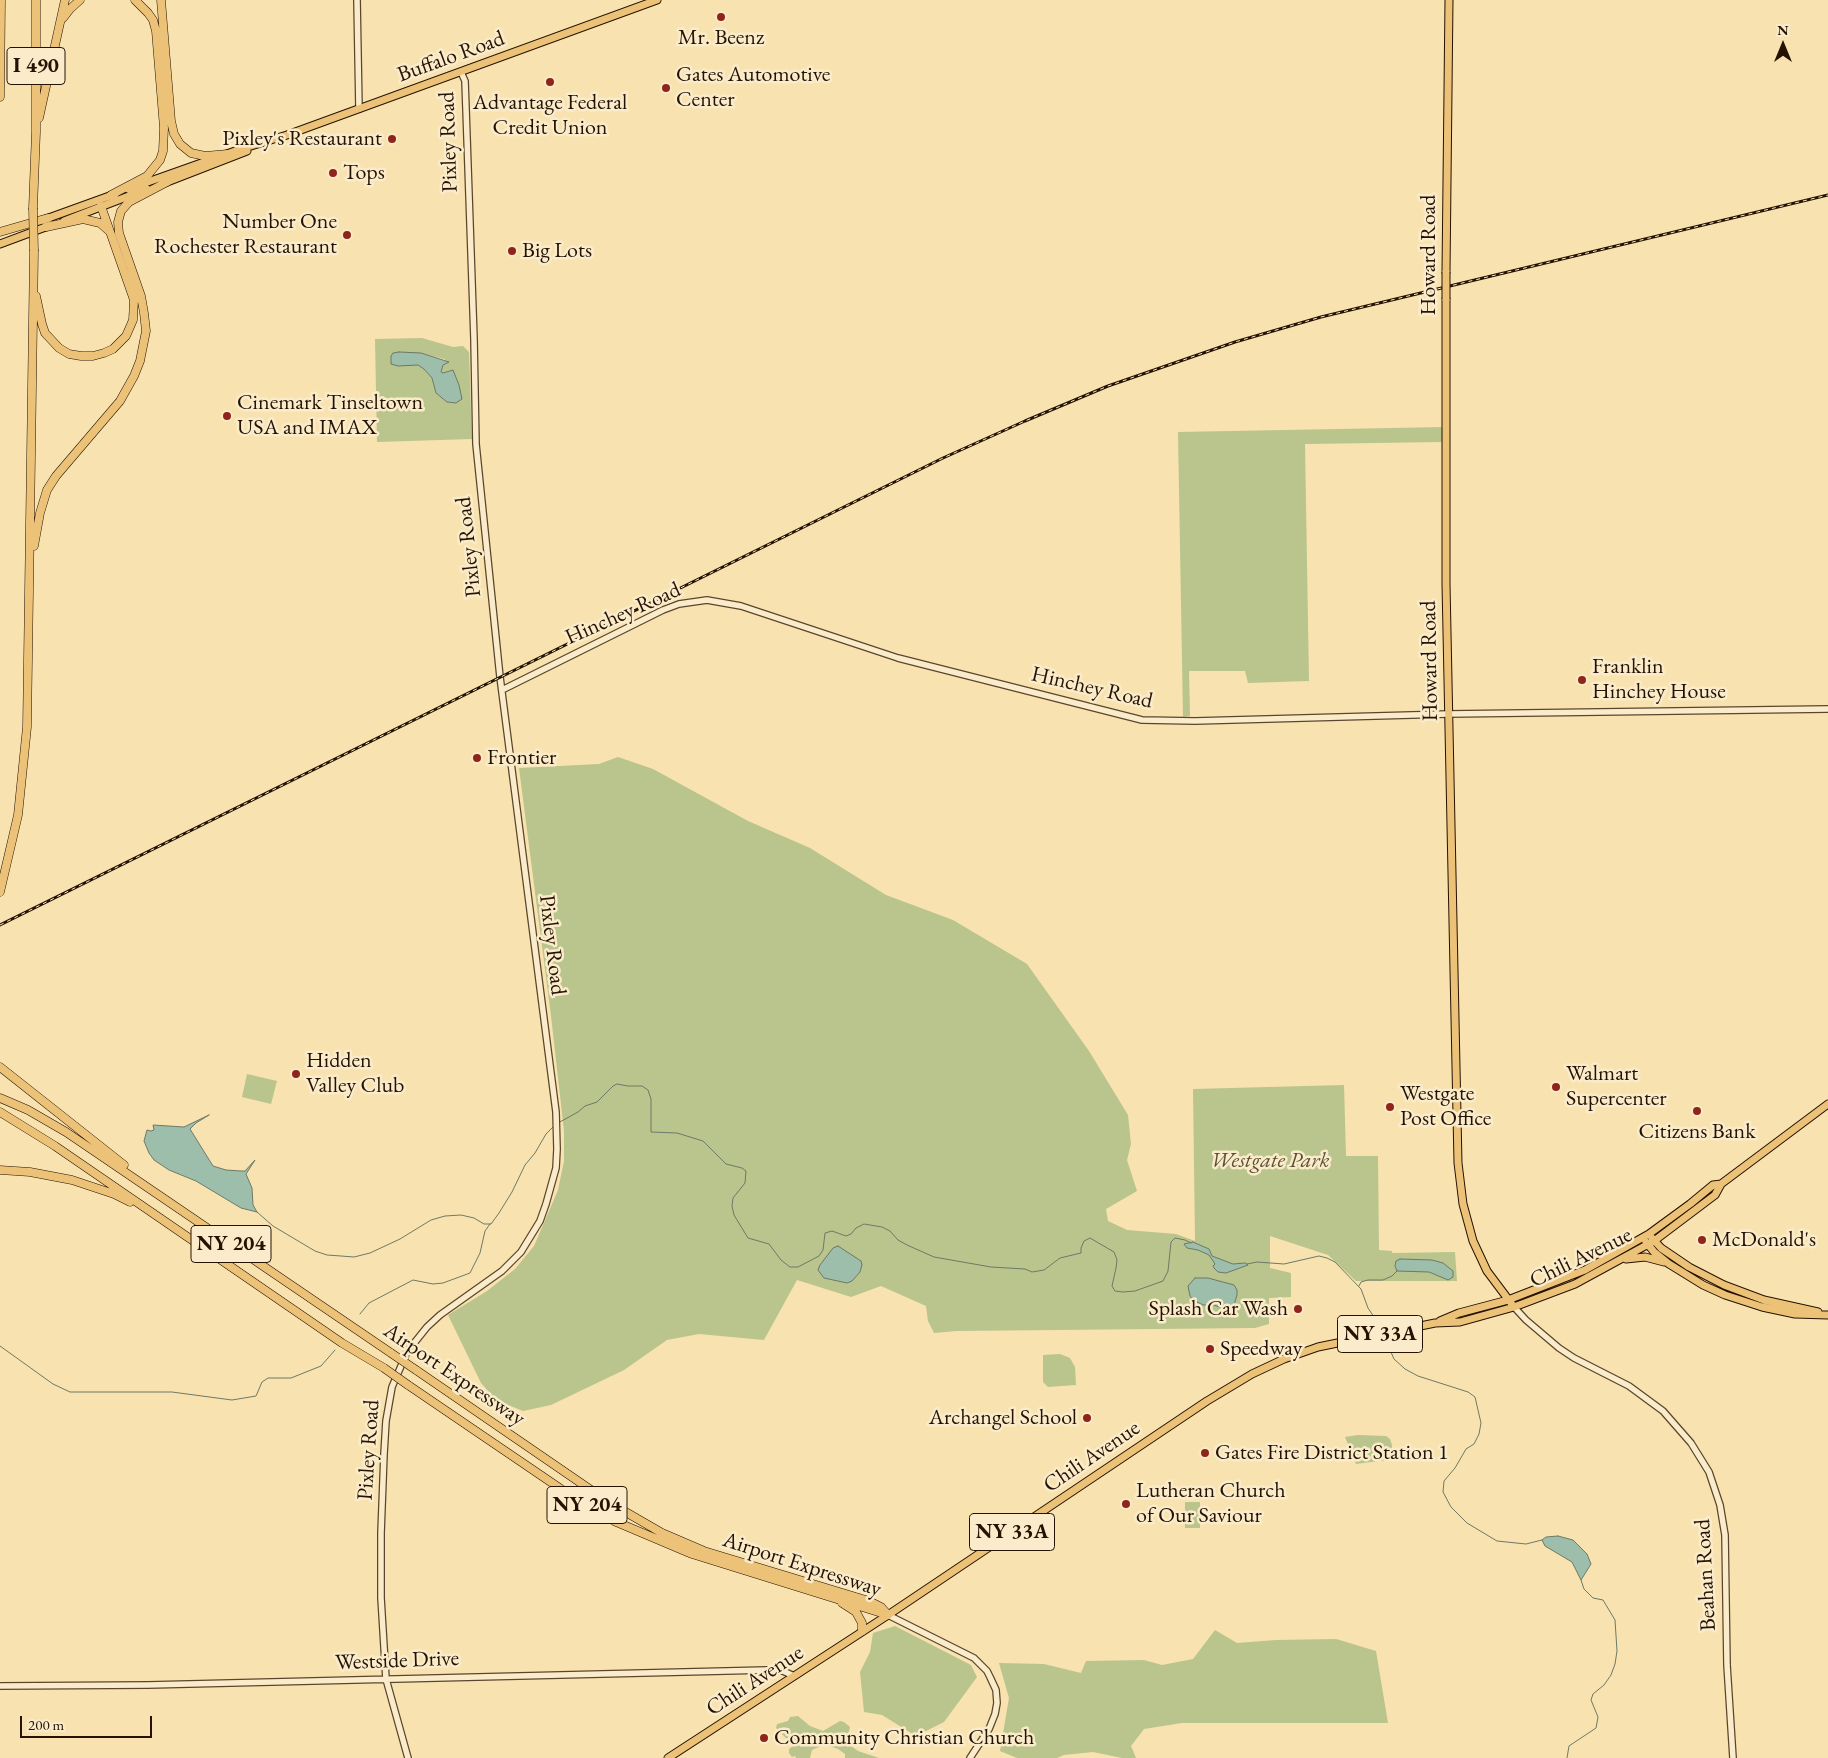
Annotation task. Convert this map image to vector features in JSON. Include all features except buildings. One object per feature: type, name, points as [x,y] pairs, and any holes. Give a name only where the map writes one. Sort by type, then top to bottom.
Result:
[{"type":"highway","name":"I 490","points":[[0,97],[1,0]]},
{"type":"highway","name":"I 490","points":[[0,892],[18,815],[25,754],[30,568],[36,0]]},
{"type":"highway","points":[[36,132],[65,0]]},
{"type":"highway","points":[[60,21],[70,8],[80,0]]},
{"type":"highway","points":[[111,195],[147,176],[158,165],[163,151],[164,128],[156,31],[153,20],[135,0]]},
{"type":"highway","points":[[161,0],[171,122],[174,134],[180,144],[191,153],[205,156],[228,154]]},
{"type":"highway","points":[[30,568],[40,513],[47,490],[61,470],[120,401],[140,361],[146,331],[144,313],[141,296],[119,233],[118,222],[121,211],[129,202],[167,182]]},
{"type":"highway","points":[[33,277],[45,333],[58,348],[69,354],[93,356],[113,349],[120,343],[130,329],[134,311],[131,290],[102,206]]},
{"type":"highway","points":[[0,232],[48,218]]},
{"type":"highway","points":[[46,227],[83,219],[100,223],[110,232]]},
{"type":"highway","points":[[0,1067],[170,1202]]},
{"type":"highway","points":[[0,1098],[28,1110],[66,1132],[170,1202]]},
{"type":"highway","points":[[0,1112],[39,1135],[175,1227]]},
{"type":"highway","points":[[0,1170],[51,1175],[94,1186],[132,1203],[168,1225],[175,1227]]},
{"type":"highway","name":"Airport Expressway","points":[[170,1202],[610,1503],[662,1533],[704,1551],[869,1601],[881,1607],[888,1615]]},
{"type":"highway","name":"Airport Expressway","points":[[175,1227],[342,1343],[384,1368],[561,1488],[614,1521],[692,1554],[888,1615]]},
{"type":"highway","points":[[824,1595],[856,1612],[862,1623],[862,1631]]},
{"type":"main road","name":"Buffalo Road","points":[[0,236],[228,154],[258,146],[657,0]]},
{"type":"main road","name":"Howard Road","points":[[1449,0],[1445,421],[1448,714],[1456,1096],[1460,1189],[1467,1221],[1480,1257],[1497,1286],[1514,1307]]},
{"type":"main road","name":"Buffalo Road","points":[[0,244],[240,155],[258,146]]},
{"type":"main road","points":[[102,206],[104,201],[129,192],[143,184]]},
{"type":"main road","name":"Chili Avenue","points":[[668,1758],[888,1615],[1207,1401],[1252,1374],[1284,1359],[1318,1347],[1435,1323],[1460,1322],[1514,1307],[1575,1284],[1651,1243],[1715,1195],[1721,1184],[1828,1104]]},
{"type":"main road","name":"Chili Avenue","points":[[1435,1323],[1459,1313],[1508,1300],[1585,1270],[1646,1236],[1713,1185],[1721,1184]]},
{"type":"main road","points":[[1646,1236],[1669,1264]]},
{"type":"main road","points":[[1651,1243],[1689,1267],[1724,1285],[1764,1300],[1828,1315]]},
{"type":"main road","points":[[1620,1260],[1645,1257],[1669,1264],[1703,1285],[1738,1300],[1795,1314],[1828,1315]]},
{"type":"street","points":[[357,0],[359,109]]},
{"type":"street","name":"Pixley Road","points":[[408,1758],[386,1679],[382,1598],[381,1533],[386,1421],[392,1387],[408,1352],[427,1327],[440,1315],[502,1271],[512,1262],[532,1236],[540,1221],[552,1187],[556,1159],[557,1126],[502,690],[476,444],[467,137],[465,88],[462,72]]},
{"type":"street","name":"Hinchey Road","points":[[502,690],[662,610],[679,604],[707,600],[741,606],[898,658],[1142,720],[1195,721],[1448,714],[1828,708]]},
{"type":"street","name":"Beahan Road","points":[[1514,1307],[1526,1320],[1559,1348],[1574,1358],[1629,1386],[1653,1402],[1685,1434],[1708,1472],[1720,1505],[1725,1535],[1727,1665],[1733,1758]]},
{"type":"street","points":[[888,1615],[974,1658],[990,1677],[996,1690],[997,1703],[995,1714],[989,1729],[970,1758]]},
{"type":"street","name":"Westside Drive","points":[[0,1686],[148,1685],[767,1670],[783,1671],[794,1676]]},
{"type":"green space","points":[[422,338],[453,347],[463,346],[469,352],[472,439],[377,442],[375,339]],"holes":[[[421,353],[444,359],[448,362],[443,364],[441,372],[442,374],[452,370],[456,403],[447,402],[436,393],[432,378],[418,365]]]},
{"type":"green space","points":[[1445,427],[1443,442],[1305,444],[1309,681],[1248,683],[1245,671],[1189,671],[1190,716],[1183,717],[1178,432]]},
{"type":"green space","name":"Westgate Park","points":[[618,757],[653,769],[748,821],[810,848],[886,895],[953,920],[1027,964],[1089,1051],[1128,1115],[1131,1144],[1127,1160],[1137,1191],[1106,1209],[1108,1221],[1127,1230],[1176,1234],[1195,1241],[1193,1089],[1344,1085],[1346,1156],[1378,1156],[1379,1250],[1392,1251],[1392,1253],[1455,1252],[1457,1281],[1356,1281],[1328,1255],[1270,1236],[1270,1268],[1291,1273],[1291,1297],[1269,1298],[1269,1324],[1255,1328],[957,1331],[934,1333],[928,1321],[926,1306],[881,1286],[851,1297],[797,1280],[764,1340],[699,1334],[667,1340],[624,1370],[551,1405],[523,1411],[496,1400],[481,1383],[448,1315],[487,1291],[515,1269],[534,1246],[558,1190],[564,1161],[564,1131],[551,1016],[519,768],[599,764]]},
{"type":"green space","points":[[247,1074],[277,1081],[271,1104],[242,1097]]},
{"type":"green space","points":[[1060,1354],[1070,1358],[1075,1367],[1076,1385],[1048,1387],[1043,1382],[1043,1355]]},
{"type":"green space","points":[[1358,1435],[1386,1436],[1390,1439],[1392,1445],[1391,1457],[1387,1460],[1356,1464],[1345,1437]]},
{"type":"green space","points":[[1185,1502],[1200,1502],[1200,1528],[1185,1528]]},
{"type":"green space","points":[[895,1626],[971,1665],[977,1677],[944,1722],[916,1736],[882,1715],[864,1712],[860,1672],[870,1652],[873,1633]]},
{"type":"green space","points":[[1215,1630],[1237,1643],[1336,1639],[1376,1651],[1388,1723],[1182,1723],[1144,1729],[1131,1746],[1136,1758],[1122,1758],[1093,1752],[1064,1755],[1057,1758],[1017,1758],[1000,1751],[1009,1698],[999,1663],[1044,1664],[1081,1673],[1086,1661],[1144,1660],[1162,1665],[1193,1659]]},
{"type":"green space","points":[[798,1716],[810,1726],[823,1731],[840,1721],[844,1722],[850,1727],[848,1735],[843,1740],[858,1751],[879,1758],[845,1758],[845,1754],[829,1746],[825,1739],[822,1739],[821,1746],[812,1750],[810,1758],[792,1757],[789,1749],[796,1744],[793,1740],[787,1739],[776,1728],[777,1724],[788,1721],[790,1717]]},
{"type":"shaded area","points":[[393,353],[421,353],[449,362],[443,365],[441,372],[453,370],[462,399],[456,403],[447,402],[436,393],[432,378],[418,365],[398,366],[391,364]]},
{"type":"shaded area","points":[[209,1115],[190,1129],[213,1166],[226,1170],[245,1171],[255,1160],[246,1174],[252,1188],[253,1205],[257,1212],[241,1208],[196,1181],[169,1170],[154,1160],[149,1153],[144,1141],[147,1130],[154,1130],[153,1125],[184,1127]]},
{"type":"shaded area","points":[[1193,1242],[1209,1249],[1212,1256],[1233,1264],[1245,1263],[1248,1265],[1226,1273],[1218,1272],[1214,1268],[1215,1264],[1209,1255],[1187,1248],[1184,1244]]},
{"type":"shaded area","points":[[838,1246],[861,1261],[862,1265],[860,1272],[852,1281],[847,1283],[824,1278],[818,1270],[833,1248]]},
{"type":"shaded area","points":[[1400,1259],[1432,1260],[1443,1263],[1453,1271],[1453,1277],[1448,1280],[1429,1272],[1397,1271],[1396,1261]]},
{"type":"shaded area","points":[[1195,1278],[1208,1278],[1234,1285],[1237,1295],[1234,1305],[1226,1309],[1213,1305],[1203,1305],[1193,1300],[1188,1286]]},
{"type":"shaded area","points":[[1558,1536],[1573,1540],[1587,1554],[1591,1564],[1581,1580],[1572,1562],[1545,1546],[1542,1540],[1546,1537]]},
{"type":"waterway","points":[[558,1123],[585,1106],[597,1102],[617,1084],[642,1086],[648,1090],[651,1099],[651,1132],[677,1133],[703,1141],[726,1164],[742,1168],[746,1171],[745,1183],[733,1198],[734,1215],[748,1238],[769,1244],[781,1260],[790,1267],[798,1267],[819,1256],[823,1250],[825,1233],[832,1231],[846,1236],[864,1224],[882,1227],[890,1231],[898,1240],[934,1257],[991,1267],[1025,1269],[1032,1272],[1044,1270],[1060,1258],[1081,1253],[1084,1241],[1090,1238],[1114,1252],[1117,1260],[1112,1286],[1115,1291],[1123,1292],[1135,1291],[1163,1281],[1168,1271],[1171,1242],[1175,1238],[1191,1243]]},
{"type":"waterway","points":[[257,1212],[273,1226],[315,1251],[327,1255],[354,1257],[370,1253],[400,1239],[431,1220],[445,1216],[461,1215],[474,1218],[484,1224],[491,1224],[512,1192],[525,1165],[535,1153],[546,1134],[555,1125]]},
{"type":"waterway","points":[[360,1314],[369,1303],[413,1280],[433,1284],[443,1283],[470,1273],[480,1253],[485,1231],[490,1224]]},
{"type":"waterway","points":[[1247,1264],[1257,1262],[1284,1264],[1319,1256],[1327,1258],[1335,1262],[1361,1289],[1368,1308],[1378,1323]]},
{"type":"waterway","points":[[1359,1286],[1361,1282],[1368,1280],[1383,1280],[1392,1276],[1397,1271]]},
{"type":"waterway","points":[[1387,1343],[1394,1359],[1405,1369],[1418,1376],[1468,1392],[1475,1397],[1481,1423],[1479,1434],[1474,1444],[1466,1449],[1455,1468],[1444,1481],[1443,1492],[1451,1507],[1467,1523],[1497,1541],[1526,1544],[1542,1540]]},
{"type":"waterway","points":[[0,1346],[53,1384],[70,1392],[172,1392],[232,1400],[256,1396],[262,1382],[268,1378],[291,1378],[321,1366],[335,1350]]},
{"type":"waterway","points":[[1567,1758],[1569,1746],[1596,1728],[1598,1717],[1591,1700],[1593,1694],[1604,1685],[1611,1675],[1617,1651],[1615,1620],[1603,1600],[1593,1598],[1584,1589],[1581,1580]]},
{"type":"railway","points":[[0,925],[943,458],[1108,386],[1235,342],[1321,317],[1828,195]]},
{"type":"place","name":"Mr. Beenz","points":[[721,17]]},
{"type":"place","name":"Advantage Federal Credit Union","points":[[550,82]]},
{"type":"place","name":"Gates Automotive Center","points":[[666,88]]},
{"type":"place","name":"Pixley's Restaurant","points":[[392,139]]},
{"type":"place","name":"Tops","points":[[333,173]]},
{"type":"place","name":"Number One Rochester Restaurant","points":[[347,235]]},
{"type":"place","name":"Big Lots","points":[[512,251]]},
{"type":"place","name":"Cinemark Tinseltown USA and IMAX","points":[[227,416]]},
{"type":"place","name":"Franklin Hinchey House","points":[[1582,680]]},
{"type":"place","name":"Frontier","points":[[477,758]]},
{"type":"place","name":"Hidden Valley Club","points":[[296,1074]]},
{"type":"place","name":"Walmart Supercenter","points":[[1556,1087]]},
{"type":"place","name":"Westgate Post Office","points":[[1390,1107]]},
{"type":"place","name":"Citizens Bank","points":[[1697,1111]]},
{"type":"place","name":"McDonald's","points":[[1702,1240]]},
{"type":"place","name":"Splash Car Wash","points":[[1298,1309]]},
{"type":"place","name":"Speedway","points":[[1210,1349]]},
{"type":"place","name":"Archangel School","points":[[1087,1418]]},
{"type":"place","name":"Gates Fire District Station 1","points":[[1205,1453]]},
{"type":"place","name":"Lutheran Church of Our Saviour","points":[[1126,1504]]},
{"type":"place","name":"Community Christian Church","points":[[764,1738]]}]
